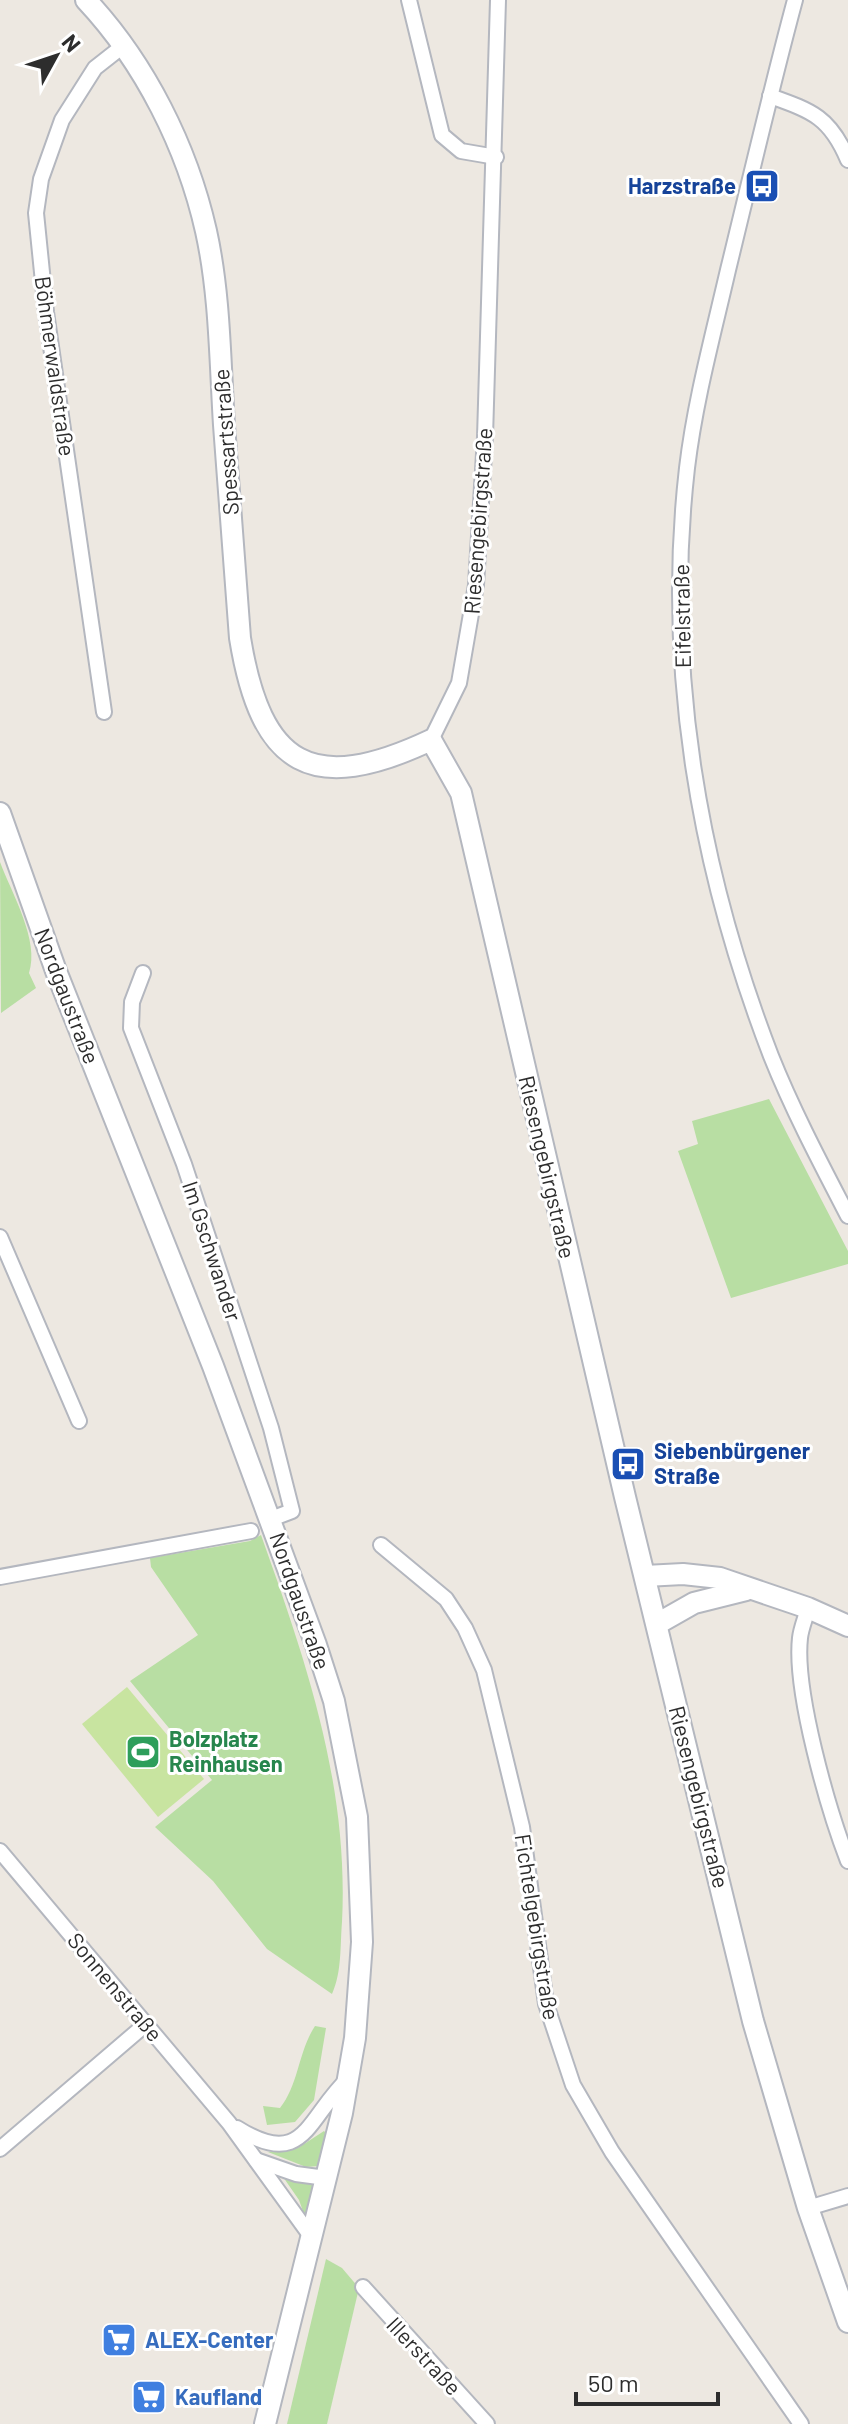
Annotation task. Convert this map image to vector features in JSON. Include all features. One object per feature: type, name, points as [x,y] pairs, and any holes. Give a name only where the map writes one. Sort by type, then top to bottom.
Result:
[{"type":"street","name":"Spessartstraße","points":[[86,0],[123,46],[162,110],[179,148],[206,232],[216,302],[240,638],[247,684],[260,718],[274,739],[291,753],[313,764],[340,769],[389,759],[431,740]]},
{"type":"street","points":[[409,0],[442,135],[461,151],[496,157]]},
{"type":"street","name":"Riesengebirgstraße","points":[[498,0],[496,157],[476,585],[459,683],[431,740],[461,793],[485,905],[753,2021],[808,2208],[848,2322]]},
{"type":"street","name":"Eifelstraße","points":[[795,0],[699,393],[687,467],[681,553],[681,645],[687,729],[696,789],[727,925],[772,1058],[848,1216]]},
{"type":"street","name":"Böhmerwaldstraße","points":[[104,712],[46,312],[36,213],[41,179],[62,120],[95,68],[123,46]]},
{"type":"street","points":[[770,96],[811,111],[831,127],[848,160]]},
{"type":"street","name":"Nordgaustraße","points":[[0,813],[56,971],[271,1519],[334,1701],[357,1817],[362,1942],[359,2004],[349,2078],[265,2424]]},
{"type":"street","name":"Im Gschwander","points":[[143,973],[132,1002],[131,1028],[184,1164],[271,1428],[292,1511],[271,1519]]},
{"type":"street","points":[[0,1237],[79,1421]]},
{"type":"street","points":[[0,1577],[251,1531]]},
{"type":"street","name":"Fichtelgebirgstraße","points":[[381,1545],[446,1599],[465,1628],[484,1670],[522,1827],[546,2004],[573,2085],[612,2152],[801,2424]]},
{"type":"street","points":[[645,1576],[720,1578],[746,1590],[808,1608],[848,1626]]},
{"type":"street","points":[[657,1624],[694,1603],[746,1590]]},
{"type":"street","points":[[808,1608],[800,1639],[804,1691],[830,1804],[848,1861]]},
{"type":"street","name":"Sonnenstraße","points":[[0,1851],[229,2123],[310,2235]]},
{"type":"street","points":[[0,2149],[146,2024]]},
{"type":"street","name":"Sonnenstraße","points":[[229,2123],[260,2142],[277,2146],[291,2143],[309,2131],[321,2115],[326,2099],[349,2078]]},
{"type":"street","points":[[256,2160],[296,2174],[326,2178]]},
{"type":"street","points":[[808,2208],[848,2196]]},
{"type":"street","name":"Illerstraße","points":[[363,2287],[487,2424]]},
{"type":"green space","points":[[0,862],[28,932],[31,947],[29,973],[36,988],[1,1013]]},
{"type":"green space","points":[[769,1099],[848,1251],[848,1264],[731,1298],[678,1151],[698,1144],[692,1121]]},
{"type":"green space","points":[[261,1535],[294,1629],[321,1724],[339,1821],[342,1922],[338,1977],[332,1994],[267,1949],[213,1881],[155,1827],[212,1780],[130,1681],[198,1635],[151,1567],[150,1558],[250,1541]]},
{"type":"green space","name":"Bolzplatz Reinhausen","points":[[127,1687],[204,1779],[158,1817],[82,1724]]},
{"type":"green space","points":[[315,2026],[326,2028],[314,2100],[295,2122],[267,2125],[263,2106],[280,2108],[286,2099]]},
{"type":"green space","points":[[324,2131],[327,2134],[319,2166],[306,2167],[268,2152],[298,2148]]},
{"type":"green space","points":[[281,2174],[315,2184],[308,2217],[305,2217],[299,2200]]},
{"type":"green space","points":[[326,2259],[342,2268],[359,2288],[327,2424],[287,2424]]},
{"type":"place","name":"Harzstraße","points":[[762,186]]},
{"type":"place","name":"Siebenbürgener Straße","points":[[628,1464]]},
{"type":"place","name":"Bolzplatz Reinhausen","points":[[143,1752]]},
{"type":"place","name":"ALEX-Center","points":[[119,2340]]},
{"type":"place","name":"Kaufland","points":[[149,2397]]}]
